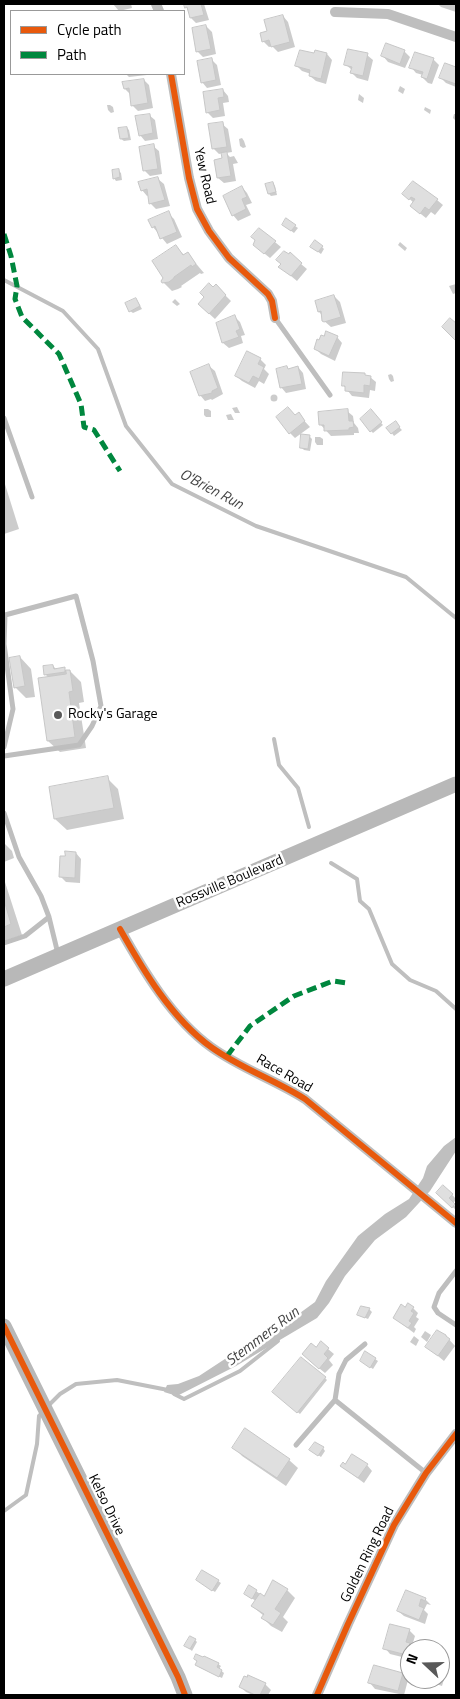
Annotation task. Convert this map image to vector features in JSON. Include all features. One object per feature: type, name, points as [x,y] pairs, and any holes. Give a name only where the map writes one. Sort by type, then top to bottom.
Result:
[{"type":"main road","name":"Rossville Boulevard","points":[[4,979],[456,784]]},
{"type":"main road","name":"Kelso Drive","points":[[4,1326],[174,1668],[185,1695]]},
{"type":"street","points":[[335,12],[388,14],[456,37]]},
{"type":"street","name":"Yew Road","points":[[171,75],[189,178],[197,209],[209,231],[229,258],[268,294],[274,309],[275,318]]},
{"type":"street","name":"Race Road","points":[[120,930],[150,979],[194,1033],[212,1048],[287,1087],[305,1099],[456,1223]]},
{"type":"street","name":"Golden Ring Road","points":[[317,1695],[394,1525],[426,1473],[456,1434]]},
{"type":"lane","points":[[275,318],[330,395]]},
{"type":"lane","points":[[4,418],[32,496]]},
{"type":"lane","points":[[4,747],[13,709],[4,644],[6,615],[76,596],[93,661],[101,706],[92,726],[79,745],[4,756]]},
{"type":"lane","points":[[4,813],[19,857],[41,896],[49,917],[58,956]]},
{"type":"lane","points":[[4,943],[25,936],[49,917]]},
{"type":"lane","points":[[456,1271],[439,1293],[434,1307],[438,1313],[456,1325]]},
{"type":"lane","points":[[296,1445],[335,1400],[339,1374],[346,1360],[364,1344]]},
{"type":"lane","points":[[335,1400],[426,1473]]},
{"type":"water","points":[[456,1137],[456,1151],[430,1191],[406,1217],[375,1240],[345,1276],[329,1303],[317,1318],[236,1366],[177,1396],[164,1392],[167,1385],[178,1384],[199,1376],[289,1321],[315,1302],[326,1281],[358,1236],[385,1214],[409,1199],[423,1178],[427,1166],[444,1146]]},
{"type":"building","points":[[184,4],[201,4],[204,15],[190,18],[187,7],[185,8]]},
{"type":"building","points":[[283,15],[290,42],[271,47],[269,40],[262,42],[260,33],[267,31],[264,20]]},
{"type":"building","points":[[206,25],[211,49],[196,52],[192,28]]},
{"type":"building","points":[[386,43],[405,50],[400,64],[381,56]]},
{"type":"building","points":[[348,49],[368,53],[363,76],[350,73],[352,67],[344,65]]},
{"type":"building","points":[[300,50],[314,53],[315,50],[327,53],[321,79],[309,76],[310,70],[295,66]]},
{"type":"building","points":[[415,52],[434,58],[427,79],[421,77],[423,72],[409,68]]},
{"type":"building","points":[[212,58],[216,80],[201,83],[197,61]]},
{"type":"building","points":[[445,63],[456,67],[456,84],[439,78]]},
{"type":"building","points":[[144,79],[148,103],[131,106],[129,88],[124,89],[122,82]]},
{"type":"building","points":[[223,89],[224,97],[218,98],[220,110],[206,113],[203,92]]},
{"type":"building","points":[[150,114],[153,133],[139,136],[135,116]]},
{"type":"building","points":[[223,122],[227,147],[212,149],[208,124]]},
{"type":"building","points":[[127,127],[129,138],[120,139],[118,128]]},
{"type":"building","points":[[154,144],[158,169],[143,171],[139,147]]},
{"type":"building","points":[[227,152],[231,176],[217,178],[214,160],[222,158],[221,153]]},
{"type":"building","points":[[119,169],[120,177],[113,179],[112,170]]},
{"type":"building","points":[[158,177],[165,200],[149,204],[147,189],[141,191],[138,182]]},
{"type":"building","points":[[413,181],[438,199],[429,210],[425,207],[420,214],[410,206],[415,199],[411,197],[409,200],[402,194]]},
{"type":"building","points":[[273,182],[276,192],[268,194],[265,184]]},
{"type":"building","points":[[242,186],[247,197],[242,199],[246,209],[232,216],[223,196]]},
{"type":"building","points":[[169,211],[177,232],[160,239],[155,226],[152,228],[148,220]]},
{"type":"building","points":[[286,218],[296,225],[291,231],[282,225]]},
{"type":"building","points":[[259,228],[276,241],[264,254],[253,245],[255,240],[251,237]]},
{"type":"building","points":[[315,240],[323,246],[318,252],[310,247]]},
{"type":"building","points":[[176,245],[183,255],[188,252],[196,264],[192,267],[191,265],[169,282],[162,283],[163,278],[152,261]]},
{"type":"building","points":[[284,251],[289,254],[290,252],[302,263],[291,276],[278,267],[281,264],[276,260]]},
{"type":"building","points":[[209,283],[213,287],[216,284],[226,295],[209,314],[198,304],[204,297],[200,293]]},
{"type":"building","points":[[334,295],[341,317],[324,322],[322,321],[321,311],[318,312],[315,301]]},
{"type":"building","points":[[136,298],[140,306],[129,312],[125,303]]},
{"type":"building","points":[[235,315],[240,329],[236,331],[239,337],[222,343],[216,323]]},
{"type":"building","points":[[450,318],[456,323],[455,340],[442,327]]},
{"type":"building","points":[[326,331],[338,336],[329,356],[314,349],[317,339],[319,340],[321,335],[324,336]]},
{"type":"building","points":[[247,351],[261,358],[258,364],[264,367],[259,379],[253,376],[249,383],[235,376]]},
{"type":"building","points":[[209,364],[218,388],[212,391],[212,393],[199,396],[190,372]]},
{"type":"building","points":[[287,366],[288,369],[298,366],[302,384],[280,388],[276,369]]},
{"type":"building","points":[[343,372],[365,373],[365,375],[371,376],[370,386],[364,385],[364,393],[345,391],[345,386],[342,386]]},
{"type":"building","points":[[288,407],[295,415],[299,412],[305,421],[289,434],[276,417]]},
{"type":"building","points":[[348,409],[349,421],[353,421],[354,427],[349,428],[349,430],[324,431],[324,425],[319,425],[318,412]]},
{"type":"building","points":[[371,409],[382,422],[370,432],[360,419]]},
{"type":"building","points":[[396,421],[400,427],[391,434],[386,428]]},
{"type":"building","points":[[301,434],[310,435],[308,449],[300,448]]},
{"type":"building","points":[[20,656],[25,686],[14,688],[9,658]]},
{"type":"building","points":[[53,665],[54,669],[65,667],[65,672],[44,675],[43,666]]},
{"type":"building","name":"Rocky's Garage","points":[[66,670],[70,670],[73,691],[69,692],[75,737],[47,741],[38,678],[66,674]]},
{"type":"building","points":[[108,776],[114,808],[54,819],[49,787]]},
{"type":"building","points":[[65,851],[76,852],[75,878],[59,877],[60,856],[65,856]]},
{"type":"building","points":[[4,900],[11,924],[4,927]]},
{"type":"building","points":[[443,1185],[453,1194],[449,1198],[455,1204],[452,1208],[436,1193]]},
{"type":"building","points":[[408,1303],[414,1307],[411,1311],[414,1313],[409,1321],[412,1323],[408,1328],[393,1318],[401,1304],[405,1307]]},
{"type":"building","points":[[361,1306],[370,1308],[365,1318],[357,1315]]},
{"type":"building","points":[[437,1330],[450,1339],[438,1356],[425,1347]]},
{"type":"building","points":[[321,1341],[329,1348],[324,1354],[328,1358],[319,1369],[302,1354],[311,1343],[316,1347]]},
{"type":"building","points":[[365,1351],[376,1358],[370,1368],[360,1361]]},
{"type":"building","points":[[301,1357],[326,1377],[297,1413],[272,1392]]},
{"type":"building","points":[[245,1428],[290,1459],[277,1478],[232,1448]]},
{"type":"building","points":[[315,1442],[324,1447],[318,1456],[309,1450]]},
{"type":"building","points":[[352,1454],[368,1464],[358,1478],[340,1466],[343,1462],[345,1464]]},
{"type":"building","points":[[202,1570],[219,1580],[212,1591],[196,1580]]},
{"type":"building","points":[[273,1580],[288,1589],[275,1609],[281,1613],[273,1625],[261,1618],[264,1614],[251,1606],[260,1593],[264,1596]]},
{"type":"building","points":[[249,1585],[257,1590],[252,1599],[244,1594]]},
{"type":"building","points":[[406,1590],[426,1598],[425,1601],[421,1599],[419,1606],[424,1608],[419,1620],[397,1611]]},
{"type":"building","points":[[390,1624],[410,1629],[407,1639],[400,1639],[400,1653],[383,1649]]},
{"type":"building","points":[[190,1636],[196,1639],[190,1649],[184,1646]]},
{"type":"building","points":[[196,1654],[219,1663],[217,1667],[222,1670],[219,1677],[195,1665],[197,1661],[194,1659]]},
{"type":"building","points":[[374,1665],[400,1672],[398,1691],[368,1683]]},
{"type":"building","points":[[248,1675],[266,1683],[260,1695],[255,1695],[239,1687],[244,1676],[247,1677]]},
{"type":"waterway","name":"O'Brien Run","points":[[4,280],[63,311],[98,349],[126,426],[172,484],[256,526],[406,577],[456,618]]},
{"type":"waterway","points":[[274,739],[279,765],[298,788],[309,827]]},
{"type":"waterway","points":[[331,863],[357,879],[360,901],[369,909],[392,964],[410,980],[436,991],[456,1009]]},
{"type":"waterway","name":"Stemmers Run","points":[[174,1394],[184,1399],[240,1371],[278,1341]]},
{"type":"waterway","name":"Stemmers Run","points":[[47,1407],[60,1394],[76,1384],[117,1380],[168,1390]]},
{"type":"waterway","name":"Stemmers Run","points":[[4,1511],[26,1495],[37,1444],[39,1416],[43,1412]]},
{"type":"marked path","points":[[4,234],[17,286],[15,299],[22,317],[59,354],[81,404],[84,427],[94,430],[120,471]]},
{"type":"marked path","points":[[227,1056],[250,1026],[294,996],[333,981],[347,983]]},
{"type":"cycle path","points":[[171,75],[189,178],[197,209],[209,231],[229,258],[268,294],[272,301],[275,318]]},
{"type":"cycle path","points":[[120,929],[138,961],[160,993],[197,1036],[222,1054],[305,1099],[456,1223]]},
{"type":"cycle path","points":[[4,1326],[178,1677],[185,1695]]},
{"type":"cycle path","points":[[317,1695],[394,1525],[426,1473],[456,1434]]},
{"type":"place","name":"Rocky's Garage","points":[[58,715]]}]
